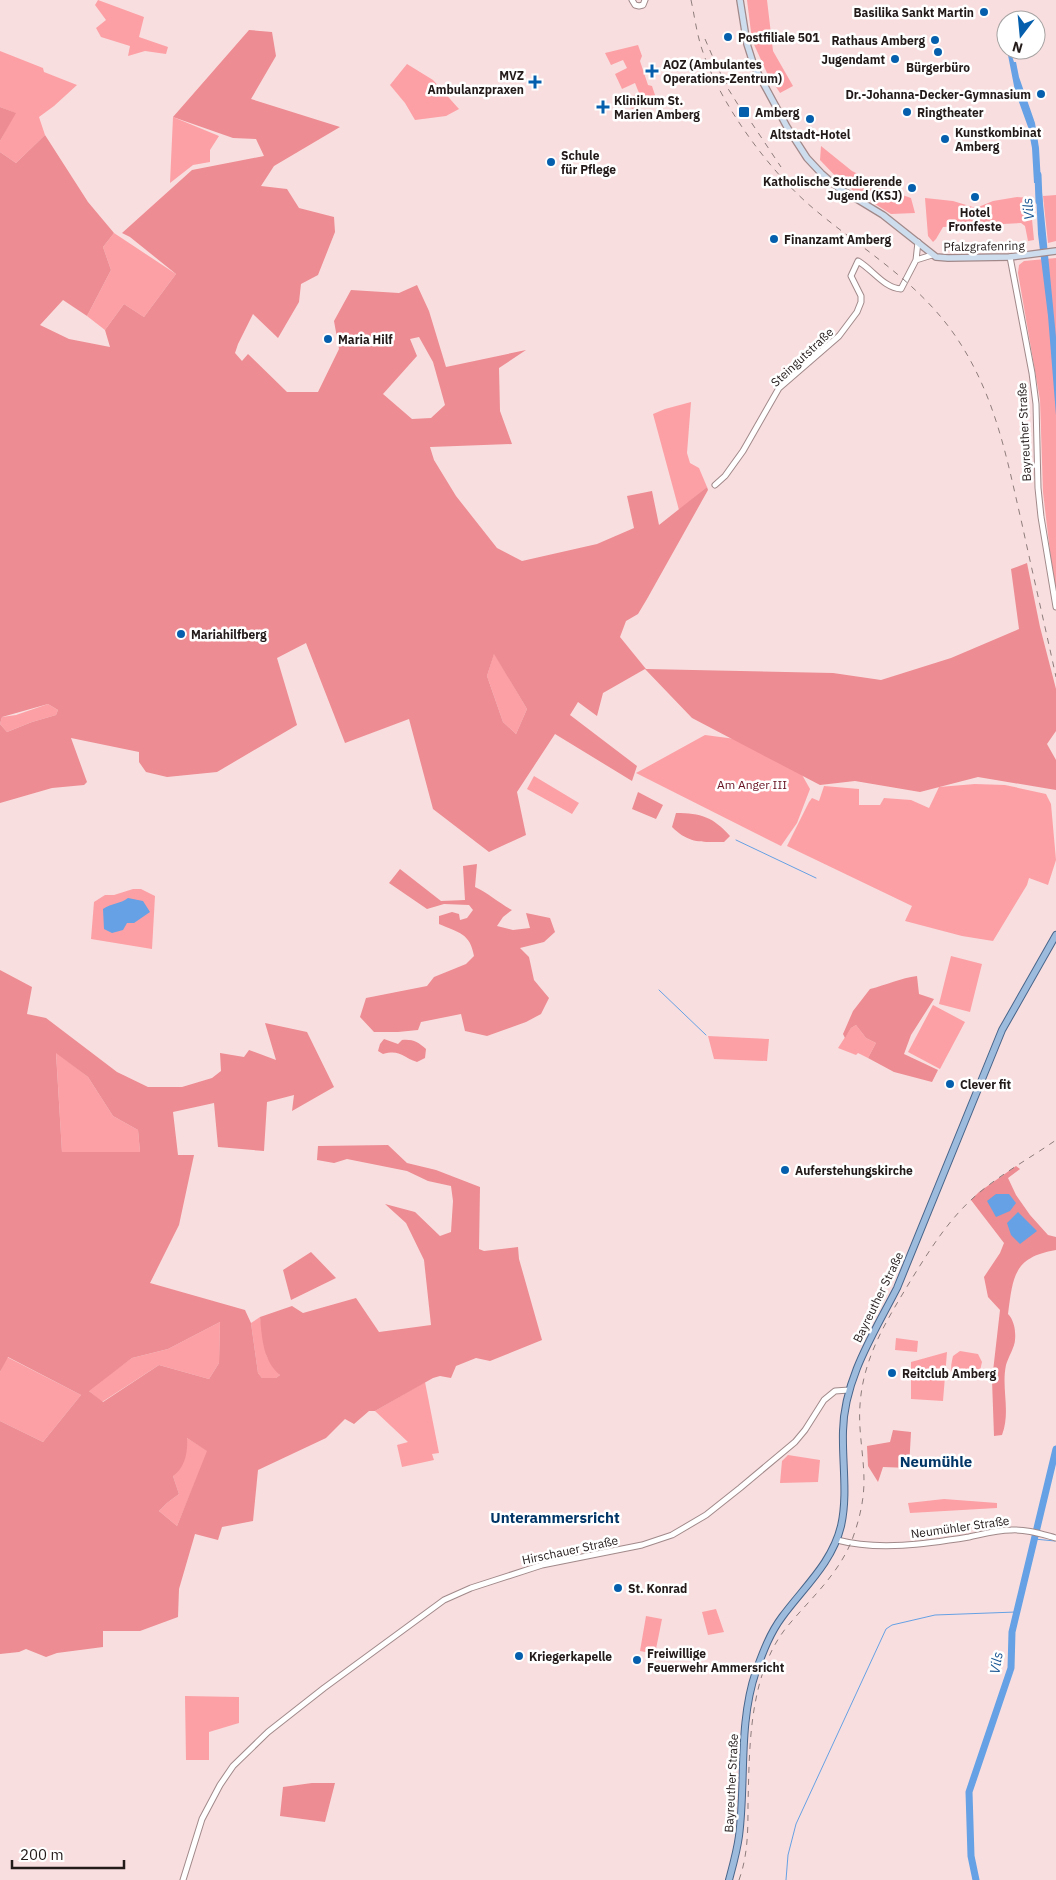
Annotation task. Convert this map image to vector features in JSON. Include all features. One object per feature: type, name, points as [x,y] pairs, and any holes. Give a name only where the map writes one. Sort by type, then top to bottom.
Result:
[{"type":"main road","name":"Pfalzgrafenring","points":[[740,0],[747,44],[754,66],[787,127],[807,158],[837,187],[884,216],[932,255],[948,258],[1010,258],[1056,251]]},
{"type":"main road","name":"Bayreuther Straße","points":[[729,1880],[740,1835],[746,1722],[756,1672],[775,1628],[819,1572],[831,1553],[841,1524],[844,1503],[843,1431],[849,1390],[864,1352],[897,1288],[1002,1030],[1056,935]]},
{"type":"street","points":[[632,0],[635,5],[639,6],[645,0]]},
{"type":"street","name":"Steingutstraße","points":[[715,485],[725,476],[743,451],[779,388],[839,336],[857,312],[861,296],[851,276],[858,261],[872,270],[890,287],[901,289],[916,260],[915,250],[918,242]]},
{"type":"street","points":[[916,260],[932,255]]},
{"type":"street","name":"Bayreuther Straße","points":[[1010,258],[1032,373],[1036,404],[1039,498],[1056,607]]},
{"type":"street","name":"Hirschauer Straße","points":[[183,1880],[200,1824],[220,1785],[246,1752],[282,1720],[444,1600],[477,1586],[526,1570],[642,1545],[672,1534],[706,1515],[795,1442],[824,1400],[836,1391],[849,1390]]},
{"type":"street","name":"Neumühler Straße","points":[[836,1540],[864,1545],[913,1544],[944,1541],[1000,1530],[1025,1530],[1056,1538]]},
{"type":"green space","points":[[98,0],[144,17],[139,37],[168,47],[166,54],[145,51],[128,56],[130,46],[101,37],[96,28],[106,20],[95,5]]},
{"type":"green space","points":[[747,0],[767,0],[773,51],[793,86],[780,93],[767,73],[752,40]]},
{"type":"green space","points":[[638,45],[642,56],[640,61],[648,85],[652,86],[655,95],[653,99],[632,109],[627,98],[639,93],[635,83],[622,89],[615,74],[627,68],[623,60],[611,65],[605,53]]},
{"type":"green space","points":[[0,51],[43,68],[44,72],[77,85],[39,117],[45,135],[16,163],[0,152],[0,141],[15,113],[0,107]]},
{"type":"green space","points":[[407,64],[433,80],[459,109],[446,116],[415,120],[405,103],[390,85]]},
{"type":"green space","points":[[173,117],[219,136],[210,150],[210,162],[193,165],[170,183]]},
{"type":"green space","points":[[821,146],[852,171],[894,192],[911,198],[915,213],[891,214],[843,184],[820,160]]},
{"type":"green space","points":[[1056,195],[1056,241],[1048,243],[1043,196]]},
{"type":"green space","points":[[1017,197],[1030,198],[1034,240],[1028,241],[1025,226],[1021,223],[943,227],[933,242],[928,236],[925,198],[953,201],[976,208],[993,201]]},
{"type":"green space","points":[[114,233],[176,274],[144,317],[124,304],[105,330],[87,316],[111,270],[103,247]]},
{"type":"green space","points":[[1056,258],[1056,587],[1053,577],[1043,492],[1040,400],[1018,273],[1019,265],[1024,261]]},
{"type":"green space","points":[[691,402],[687,453],[690,463],[699,468],[707,487],[679,510],[653,414]]},
{"type":"green space","points":[[494,653],[527,709],[516,734],[503,722],[487,676]]},
{"type":"green space","points":[[48,704],[58,710],[56,715],[7,732],[0,724],[2,717],[16,715]]},
{"type":"green space","name":"Am Anger III","points":[[705,735],[774,744],[801,773],[810,789],[797,823],[781,846],[636,773]]},
{"type":"green space","points":[[534,776],[579,803],[572,814],[527,789]]},
{"type":"green space","points":[[975,784],[1005,785],[1046,794],[1051,804],[1056,860],[1048,885],[1029,878],[1027,885],[993,941],[962,936],[905,921],[912,906],[787,846],[809,802],[812,798],[819,801],[824,786],[859,789],[859,805],[880,805],[884,798],[911,800],[929,808],[939,787]]},
{"type":"green space","points":[[133,889],[141,889],[155,896],[152,949],[91,939],[94,902],[105,895],[114,895]]},
{"type":"green space","points":[[951,956],[982,964],[970,1012],[939,1004]]},
{"type":"green space","points":[[933,1005],[965,1022],[940,1069],[908,1052]]},
{"type":"green space","points":[[856,1025],[866,1038],[876,1043],[868,1058],[858,1053],[856,1055],[838,1048],[851,1028]]},
{"type":"green space","points":[[708,1036],[769,1039],[767,1061],[714,1059]]},
{"type":"green space","points":[[56,1052],[88,1077],[113,1116],[138,1130],[140,1152],[62,1152]]},
{"type":"green space","points":[[260,1317],[267,1357],[280,1375],[276,1378],[262,1378],[258,1373],[251,1323]]},
{"type":"green space","points":[[220,1322],[219,1363],[209,1379],[159,1365],[102,1402],[88,1390],[132,1358],[168,1349]]},
{"type":"green space","points":[[896,1338],[918,1341],[917,1352],[895,1350]]},
{"type":"green space","points":[[960,1351],[978,1354],[982,1362],[979,1375],[973,1378],[954,1376],[951,1367],[953,1356]]},
{"type":"green space","points":[[947,1352],[943,1401],[911,1399],[911,1362]]},
{"type":"green space","points":[[7,1357],[81,1395],[43,1442],[0,1421],[0,1372]]},
{"type":"green space","points":[[425,1382],[439,1453],[432,1454],[434,1460],[402,1467],[397,1445],[408,1442],[375,1411]]},
{"type":"green space","points":[[187,1438],[208,1451],[177,1526],[159,1511],[179,1494],[173,1476]]},
{"type":"green space","points":[[788,1455],[820,1460],[818,1482],[780,1483],[782,1461]]},
{"type":"green space","points":[[944,1499],[997,1503],[997,1508],[910,1513],[908,1503]]},
{"type":"green space","points":[[716,1609],[724,1632],[708,1635],[702,1612]]},
{"type":"green space","points":[[646,1616],[662,1619],[655,1654],[640,1651]]},
{"type":"green space","points":[[185,1696],[239,1697],[239,1723],[209,1732],[209,1760],[186,1760]]},
{"type":"shaded area","points":[[249,30],[272,32],[276,56],[251,99],[340,127],[274,166],[261,186],[287,189],[299,208],[334,217],[335,232],[318,275],[301,284],[299,302],[278,338],[253,314],[235,353],[242,361],[248,354],[287,392],[318,392],[339,349],[334,321],[351,290],[399,293],[417,285],[429,311],[446,367],[526,350],[499,368],[500,411],[512,444],[430,447],[434,460],[456,496],[497,548],[522,561],[597,544],[634,528],[627,496],[652,491],[659,525],[707,487],[708,490],[647,599],[638,614],[626,621],[620,637],[646,669],[833,673],[881,680],[951,658],[1019,629],[1011,569],[1027,563],[1040,627],[1056,689],[1056,731],[1047,744],[1056,760],[1056,790],[978,777],[920,792],[855,781],[820,785],[692,718],[645,669],[603,693],[597,716],[578,702],[570,715],[637,766],[632,781],[555,734],[517,792],[526,835],[489,852],[433,809],[409,719],[345,743],[306,643],[277,658],[297,725],[217,772],[167,777],[146,772],[139,762],[139,752],[71,738],[87,782],[84,785],[52,788],[0,803],[0,724],[0,152],[16,163],[45,135],[88,202],[114,233],[103,247],[111,270],[87,316],[63,300],[40,325],[69,339],[110,347],[105,330],[124,304],[144,317],[176,274],[130,237],[122,233],[192,170],[264,156],[256,139],[233,138],[173,117]],"holes":[[[419,337],[433,362],[445,405],[431,418],[412,419],[383,394],[417,356],[410,339]],[[494,654],[527,709],[516,734],[503,722],[487,676]],[[48,704],[58,710],[56,715],[7,732],[0,724],[2,717]]]},
{"type":"shaded area","points":[[0,107],[16,113],[0,141]]},
{"type":"shaded area","points":[[638,792],[663,805],[656,819],[632,809]]},
{"type":"shaded area","points":[[676,813],[706,817],[718,824],[730,836],[724,842],[702,842],[684,837],[672,827]]},
{"type":"shaded area","points":[[477,864],[475,887],[512,910],[503,917],[497,926],[513,930],[530,928],[526,913],[550,918],[555,932],[544,942],[520,948],[529,957],[534,980],[549,998],[541,1014],[526,1022],[487,1036],[465,1031],[461,1014],[421,1022],[418,1030],[374,1032],[360,1017],[366,998],[427,986],[434,977],[466,964],[474,956],[470,943],[466,938],[458,932],[439,924],[439,916],[452,912],[459,914],[460,920],[467,918],[473,910],[469,905],[444,904],[427,909],[389,883],[400,869],[441,901],[465,900],[463,866]]},
{"type":"shaded area","points":[[0,970],[32,987],[27,1014],[46,1018],[117,1072],[148,1087],[182,1087],[212,1078],[221,1071],[220,1053],[244,1057],[249,1050],[276,1060],[265,1023],[307,1032],[334,1087],[292,1111],[294,1095],[267,1102],[264,1151],[218,1147],[214,1103],[173,1112],[178,1155],[194,1155],[179,1225],[150,1283],[245,1310],[251,1323],[258,1373],[262,1378],[276,1378],[280,1375],[270,1363],[264,1349],[260,1317],[292,1306],[303,1313],[356,1298],[379,1332],[431,1325],[424,1260],[406,1223],[385,1204],[415,1212],[440,1236],[451,1232],[453,1201],[451,1186],[428,1181],[407,1171],[347,1159],[334,1163],[317,1160],[318,1146],[388,1145],[407,1163],[436,1170],[480,1187],[479,1249],[484,1251],[518,1247],[519,1259],[542,1340],[490,1361],[476,1358],[456,1366],[451,1378],[440,1376],[433,1378],[375,1411],[369,1411],[354,1424],[345,1419],[326,1438],[258,1470],[253,1521],[222,1527],[218,1540],[195,1534],[179,1589],[178,1617],[140,1631],[103,1631],[103,1647],[57,1653],[46,1657],[26,1649],[19,1652],[0,1654],[0,1421],[43,1442],[81,1395],[8,1357],[0,1372]],"holes":[[[56,1053],[88,1077],[113,1116],[138,1130],[140,1152],[62,1152]],[[220,1322],[219,1363],[209,1379],[159,1365],[103,1402],[89,1391],[132,1358],[168,1349]],[[187,1438],[207,1451],[177,1526],[159,1511],[179,1494],[173,1476],[183,1464]]]},
{"type":"shaded area","points":[[917,976],[919,994],[934,999],[911,1035],[904,1054],[938,1070],[932,1082],[894,1072],[868,1058],[876,1043],[866,1038],[856,1025],[851,1028],[845,1038],[843,1034],[853,1011],[870,989]]},
{"type":"shaded area","points":[[384,1039],[398,1044],[402,1040],[409,1040],[420,1044],[426,1049],[425,1058],[417,1062],[393,1052],[383,1054],[378,1051]]},
{"type":"shaded area","points":[[1016,1166],[1020,1169],[1008,1178],[1016,1195],[1030,1215],[1048,1235],[1056,1237],[1056,1250],[1031,1258],[1018,1270],[1014,1279],[1008,1314],[1013,1322],[1015,1337],[1006,1365],[1005,1426],[1002,1435],[994,1436],[992,1380],[1000,1310],[988,1297],[984,1277],[1000,1253],[1004,1243],[971,1200],[979,1192]]},
{"type":"shaded area","points":[[311,1252],[336,1278],[291,1300],[283,1270]]},
{"type":"shaded area","points":[[893,1430],[911,1432],[909,1468],[883,1467],[878,1482],[868,1466],[867,1446],[890,1442]]},
{"type":"shaded area","points":[[312,1783],[335,1783],[325,1822],[280,1816],[283,1787]]},
{"type":"water","points":[[1009,60],[1016,62],[1019,77],[1035,123],[1041,183],[1034,183],[1032,148],[1028,127],[1015,91]]},
{"type":"water","points":[[1036,193],[1042,193],[1056,337],[1056,415],[1048,316],[1038,234]]},
{"type":"water","points":[[128,898],[143,901],[150,912],[134,923],[127,923],[123,930],[112,933],[104,929],[103,909]]},
{"type":"water","points":[[996,1194],[1009,1194],[1016,1203],[1010,1211],[996,1217],[987,1201]]},
{"type":"water","points":[[1018,1212],[1037,1231],[1020,1244],[1011,1235],[1007,1223]]},
{"type":"waterway","name":"Vils","points":[[1038,175],[1039,201]]},
{"type":"waterway","points":[[736,840],[816,878]]},
{"type":"waterway","points":[[659,990],[706,1035]]},
{"type":"waterway","name":"Vils","points":[[976,1880],[971,1856],[969,1792],[1011,1668],[1012,1632],[1056,1449]]},
{"type":"waterway","points":[[1034,1539],[1055,1541]]},
{"type":"waterway","points":[[786,1880],[788,1855],[796,1824],[886,1629],[892,1625],[935,1615],[1016,1612]]},
{"type":"railway","points":[[691,0],[700,41],[712,75],[736,118],[765,158],[781,177],[814,209],[923,297],[954,334],[968,356],[989,402],[1004,449],[1056,677]]},
{"type":"railway","points":[[705,39],[727,84]]},
{"type":"railway","points":[[722,79],[747,119]]},
{"type":"railway","points":[[745,113],[781,167]]},
{"type":"railway","points":[[739,1880],[747,1842],[749,1762],[754,1708],[764,1668],[781,1635],[831,1576],[846,1553],[855,1533],[861,1511],[864,1472],[860,1433],[860,1405],[862,1387],[871,1355],[893,1310],[918,1269],[954,1217],[992,1183],[1056,1140]]},
{"type":"place","name":"Basilika Sankt Martin","points":[[984,12]]},
{"type":"place","name":"Postfiliale 501","points":[[728,37]]},
{"type":"place","name":"Rathaus Amberg","points":[[935,40]]},
{"type":"place","name":"Bürgerbüro","points":[[938,52]]},
{"type":"place","name":"Jugendamt","points":[[895,59]]},
{"type":"place","name":"AOZ (Ambulantes Operations-Zentrum)","points":[[652,71]]},
{"type":"place","name":"MVZ Ambulanzpraxen","points":[[535,82]]},
{"type":"place","name":"Dr.-Johanna-Decker-Gymnasium","points":[[1041,94]]},
{"type":"place","name":"Klinikum St. Marien Amberg","points":[[603,107]]},
{"type":"place","name":"Amberg","points":[[744,112]]},
{"type":"place","name":"Ringtheater","points":[[907,112]]},
{"type":"place","name":"Altstadt-Hotel","points":[[810,119]]},
{"type":"place","name":"Kunstkombinat Amberg","points":[[945,139]]},
{"type":"place","name":"Schule für Pflege","points":[[551,162]]},
{"type":"place","name":"Katholische Studierende Jugend (KSJ)","points":[[912,188]]},
{"type":"place","name":"Hotel Fronfeste","points":[[975,197]]},
{"type":"place","name":"Finanzamt Amberg","points":[[774,239]]},
{"type":"place","name":"Maria Hilf","points":[[328,339]]},
{"type":"place","name":"Mariahilfberg","points":[[181,634]]},
{"type":"place","name":"Clever fit","points":[[950,1084]]},
{"type":"place","name":"Auferstehungskirche","points":[[785,1170]]},
{"type":"place","name":"Reitclub Amberg","points":[[892,1373]]},
{"type":"place","name":"St. Konrad","points":[[618,1588]]},
{"type":"place","name":"Kriegerkapelle","points":[[519,1656]]},
{"type":"place","name":"Freiwillige Feuerwehr Ammersricht","points":[[637,1660]]},
{"type":"district","name":"Neumühle","points":[[936,1461]]},
{"type":"district","name":"Unterammersricht","points":[[555,1517]]}]
